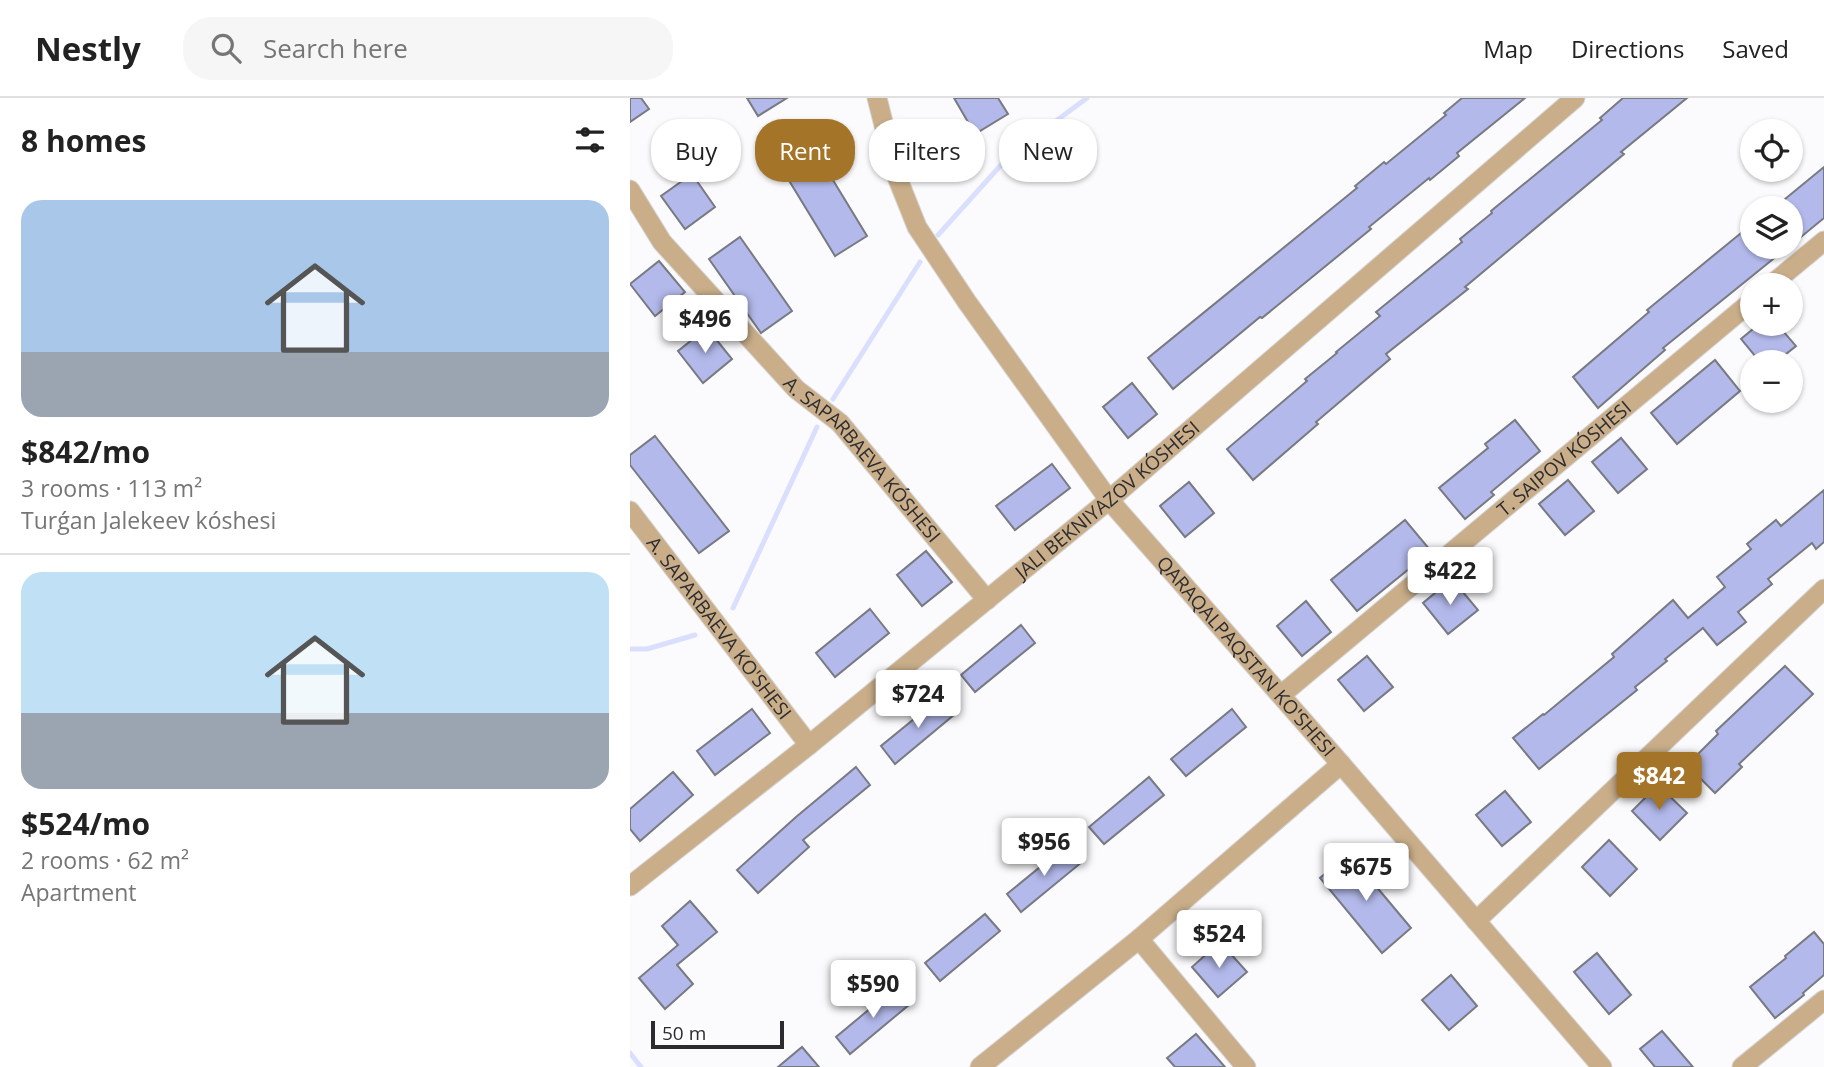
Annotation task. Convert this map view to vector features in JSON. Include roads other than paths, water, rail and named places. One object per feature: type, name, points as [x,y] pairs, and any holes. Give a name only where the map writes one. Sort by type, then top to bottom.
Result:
[{"type":"street","name":"QARAQALPAQSTAN KO'SHESI","points":[[877,98],[897,177],[917,227],[967,302],[1109,500],[1602,1067]]},
{"type":"street","name":"JALI BEKNIYAZOV KÓSHESI","points":[[630,886],[809,745],[1109,500],[1575,98]]},
{"type":"street","name":"A. SAPARBAEVA KÓSHESI","points":[[630,190],[663,242],[796,389],[840,423],[987,600]]},
{"type":"street","points":[[1785,273],[1824,241]]},
{"type":"street","name":"T. SAIPOV KÓSHESI","points":[[1281,695],[1740,311]]},
{"type":"street","name":"A. SAPARBAEVA KO'SHESI","points":[[630,511],[809,745]]},
{"type":"street","points":[[1476,921],[1824,589]]},
{"type":"street","points":[[981,1067],[1139,939],[1341,764]]},
{"type":"street","points":[[1139,939],[1246,1067]]},
{"type":"street","points":[[1742,1067],[1824,1000]]},
{"type":"waterway","points":[[938,235],[1010,155],[1087,98]]},
{"type":"waterway","points":[[833,399],[920,262]]},
{"type":"waterway","points":[[733,608],[817,427]]},
{"type":"waterway","points":[[630,649],[647,649],[695,635]]},
{"type":"waterway","points":[[630,1053],[641,1067]]}]
